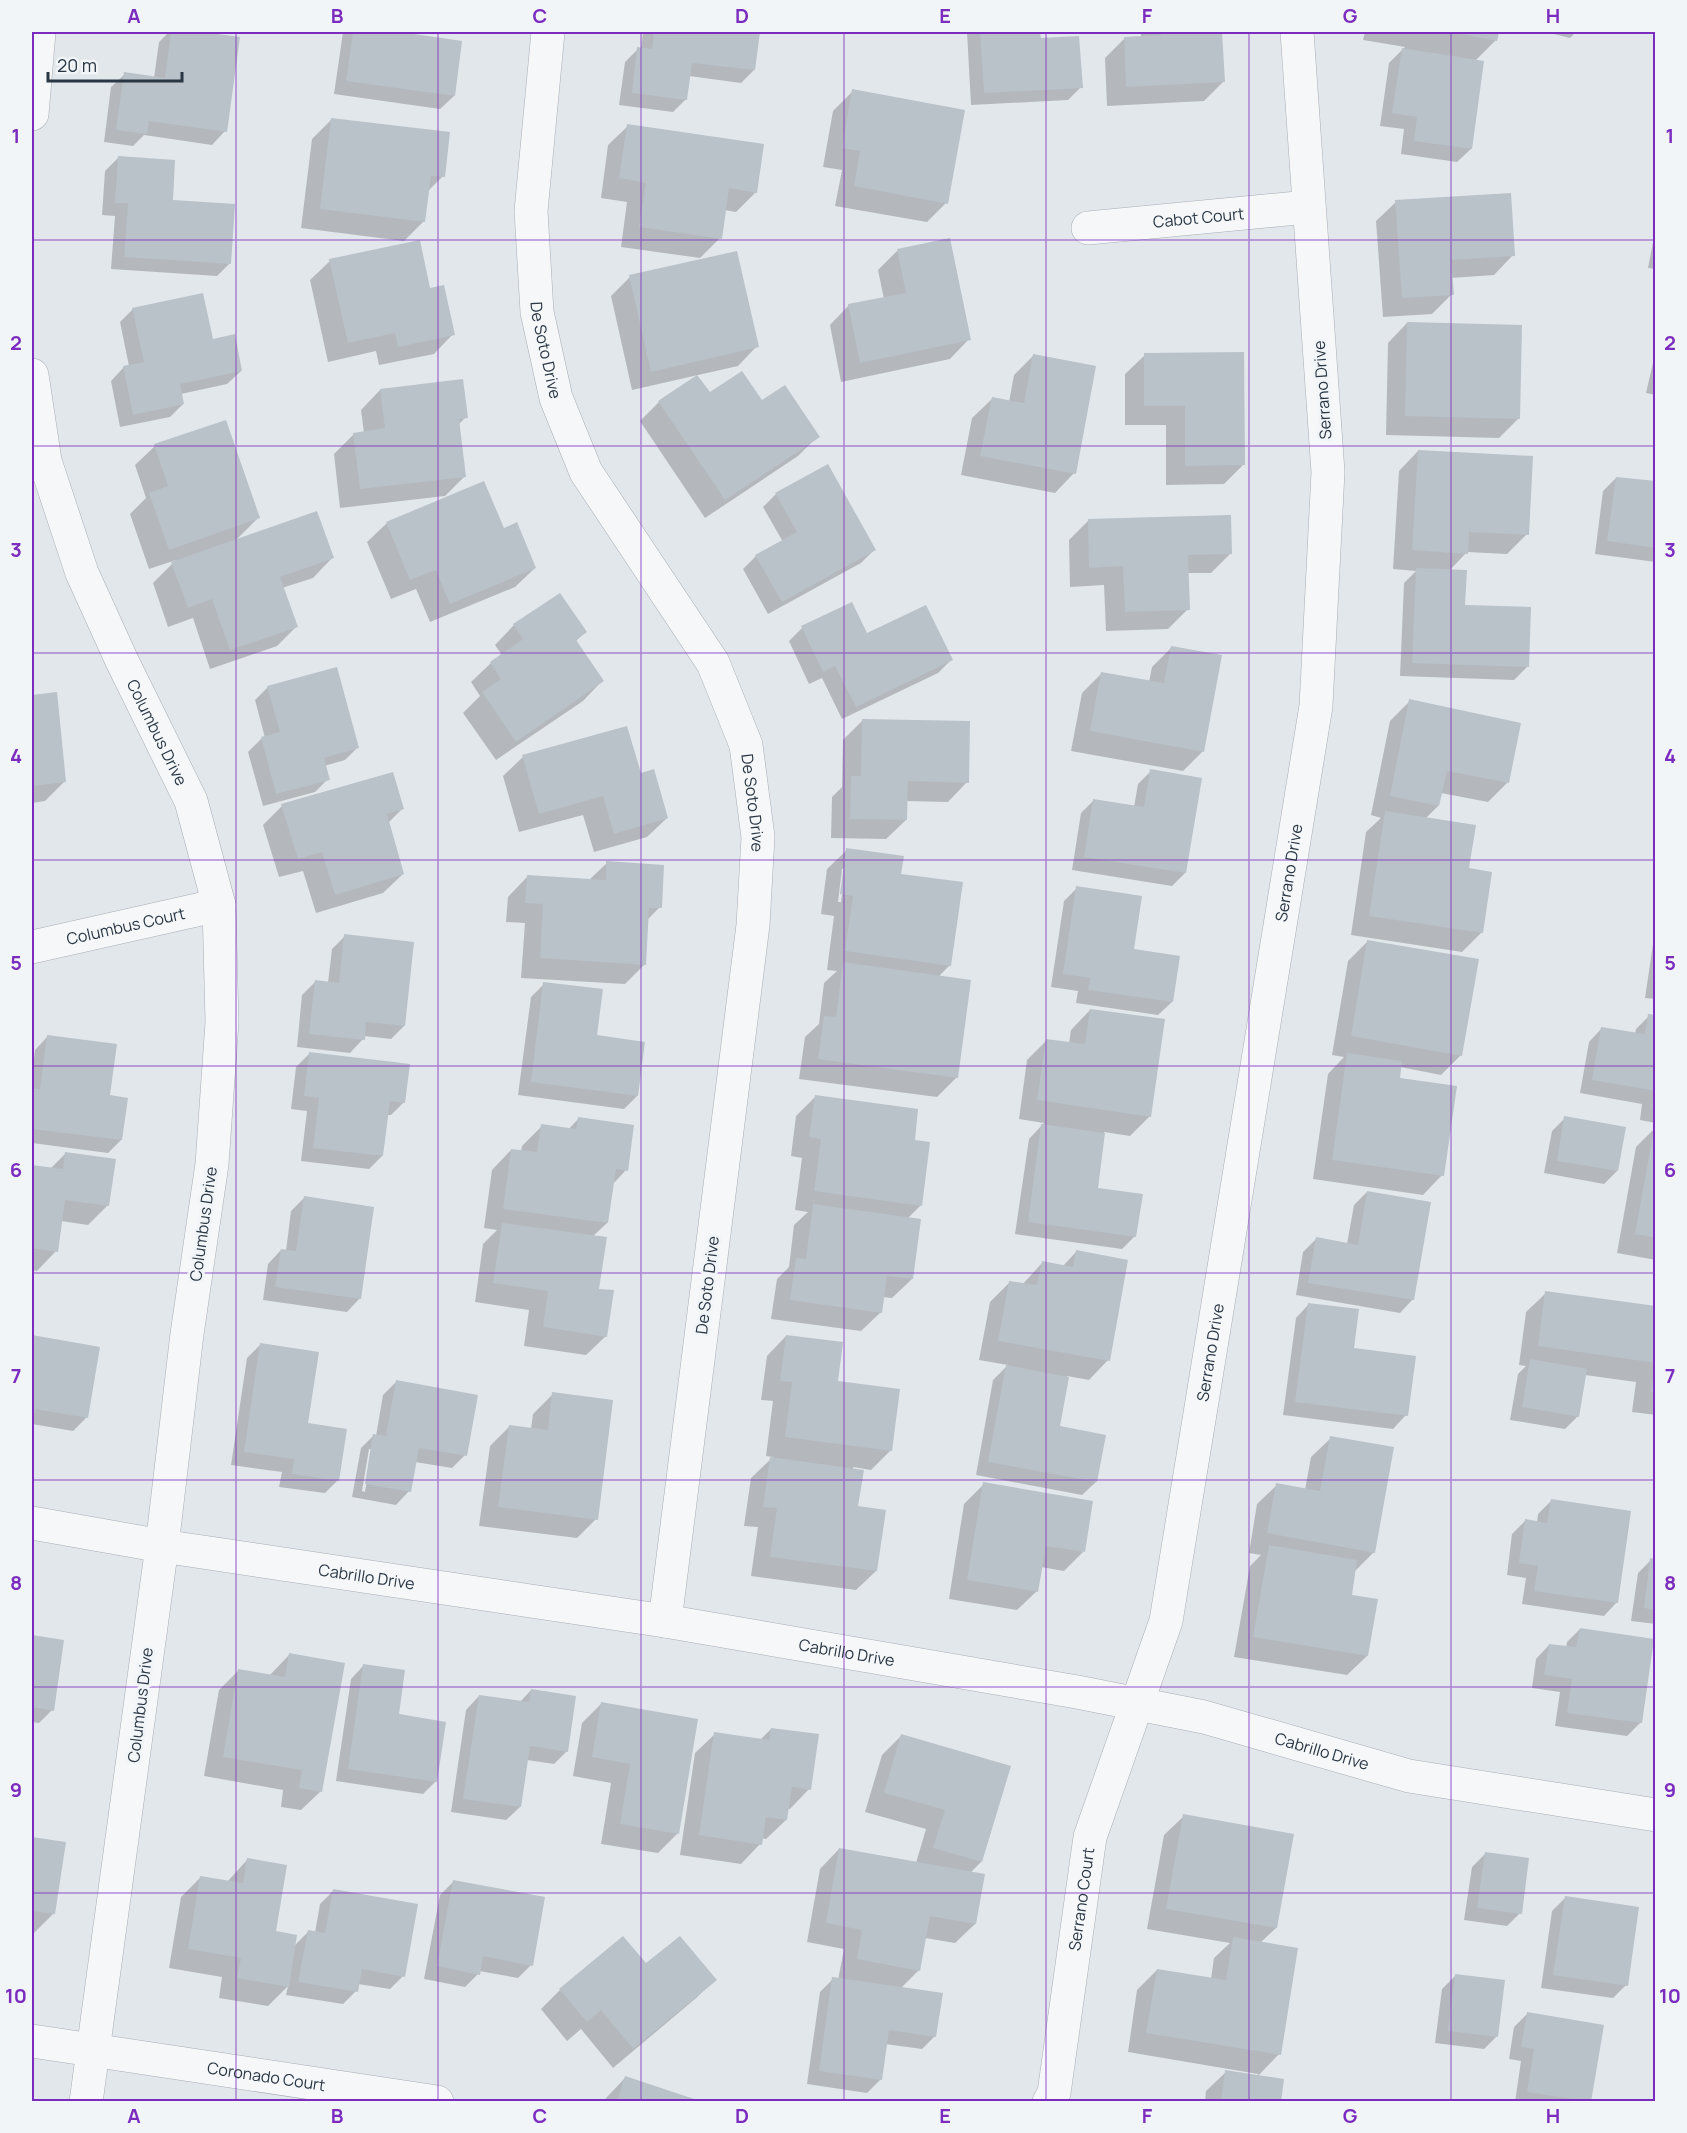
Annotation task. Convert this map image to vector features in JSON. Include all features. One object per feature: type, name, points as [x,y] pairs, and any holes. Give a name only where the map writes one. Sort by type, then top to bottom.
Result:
[{"type":"street","points":[[32,114],[39,32]]},
{"type":"street","name":"De Soto Drive","points":[[548,32],[531,211],[537,312],[556,398],[586,472],[713,663],[746,745],[758,837],[753,926],[665,1621]]},
{"type":"street","name":"Serrano Drive","points":[[1137,1703],[1166,1621],[1316,706],[1328,472],[1297,32]]},
{"type":"street","name":"Cabot Court","points":[[1088,228],[1308,207]]},
{"type":"street","name":"Columbus Drive","points":[[32,375],[45,461],[82,573],[122,661],[191,801],[219,905],[222,1022],[212,1164],[187,1334],[162,1546],[87,2102]]},
{"type":"street","name":"Columbus Court","points":[[32,947],[219,905]]},
{"type":"street","name":"Cabrillo Drive","points":[[32,1523],[162,1546],[665,1621],[1137,1703],[1204,1717],[1409,1776],[1656,1815]]},
{"type":"street","name":"Serrano Court","points":[[1049,2102],[1054,2092],[1090,1837],[1137,1703]]},
{"type":"street","name":"Coronado Court","points":[[32,2041],[437,2102]]},
{"type":"building","points":[[171,32],[202,32],[240,37],[227,132],[149,121],[147,134],[116,130],[124,72],[165,78]]},
{"type":"building","points":[[353,32],[415,32],[414,34],[462,41],[455,96],[346,81]]},
{"type":"building","points":[[654,32],[760,32],[755,70],[692,63],[687,100],[632,93],[637,47],[652,49]]},
{"type":"building","points":[[980,32],[1040,32],[1041,38],[1079,36],[1083,88],[984,93]]},
{"type":"building","points":[[1161,32],[1222,32],[1225,82],[1126,87],[1124,37],[1161,35]]},
{"type":"building","points":[[1450,32],[1499,32],[1497,41]]},
{"type":"building","points":[[1402,48],[1484,61],[1472,149],[1414,141],[1417,117],[1392,113]]},
{"type":"building","points":[[852,89],[965,110],[948,204],[854,186],[860,151],[842,148]]},
{"type":"building","points":[[331,118],[450,132],[445,177],[431,176],[425,222],[320,209]]},
{"type":"building","points":[[627,124],[764,144],[757,193],[729,188],[722,239],[639,227],[646,183],[619,178]]},
{"type":"building","points":[[118,156],[175,160],[173,200],[235,204],[231,264],[124,257],[128,203],[115,203]]},
{"type":"building","points":[[1511,193],[1515,256],[1451,260],[1454,295],[1402,298],[1395,200]]},
{"type":"building","points":[[950,238],[971,340],[860,363],[848,304],[906,293],[897,249]]},
{"type":"building","points":[[420,240],[430,288],[444,285],[455,335],[398,347],[395,333],[348,343],[329,259]]},
{"type":"building","points":[[737,251],[759,347],[651,372],[629,275]]},
{"type":"building","points":[[203,293],[213,339],[235,334],[242,371],[180,384],[184,404],[133,415],[123,366],[144,362],[132,308]]},
{"type":"building","points":[[1407,322],[1522,325],[1520,419],[1405,416]]},
{"type":"building","points":[[1244,352],[1245,465],[1185,466],[1185,406],[1144,406],[1144,353]]},
{"type":"building","points":[[1033,354],[1096,366],[1076,474],[980,456],[992,397],[1024,403]]},
{"type":"building","points":[[742,371],[762,400],[785,385],[820,437],[725,500],[658,401],[697,375],[710,392]]},
{"type":"building","points":[[463,379],[468,418],[459,419],[466,477],[360,489],[353,433],[385,428],[380,389]]},
{"type":"building","points":[[226,420],[260,518],[169,550],[149,493],[168,486],[154,444]]},
{"type":"building","points":[[1418,450],[1533,456],[1529,535],[1469,532],[1468,554],[1412,550]]},
{"type":"building","points":[[828,464],[876,550],[782,602],[755,555],[797,532],[775,493]]},
{"type":"building","points":[[1616,477],[1656,481],[1656,548],[1607,541]]},
{"type":"building","points":[[484,481],[504,528],[517,522],[536,568],[450,604],[436,570],[410,580],[386,522]]},
{"type":"building","points":[[317,511],[334,558],[280,577],[298,627],[230,650],[212,599],[188,608],[171,562]]},
{"type":"building","points":[[1231,515],[1232,554],[1188,555],[1190,610],[1125,612],[1123,566],[1089,568],[1088,519]]},
{"type":"building","points":[[1416,568],[1467,570],[1465,605],[1531,607],[1529,667],[1412,663]]},
{"type":"building","points":[[560,593],[587,632],[576,640],[604,681],[516,742],[482,692],[501,679],[490,662],[523,639],[513,624]]},
{"type":"building","points":[[852,602],[867,633],[926,605],[953,660],[856,707],[835,666],[823,672],[801,626]]},
{"type":"building","points":[[1171,646],[1222,655],[1204,752],[1090,731],[1101,672],[1164,683]]},
{"type":"building","points":[[337,667],[359,748],[324,758],[330,780],[276,794],[261,737],[280,732],[267,686]]},
{"type":"building","points":[[57,692],[66,782],[32,786],[32,695]]},
{"type":"building","points":[[1409,699],[1521,723],[1509,783],[1447,771],[1439,806],[1390,796]]},
{"type":"building","points":[[862,719],[970,721],[969,783],[908,781],[907,820],[850,819],[851,776],[861,776]]},
{"type":"building","points":[[627,726],[641,773],[654,769],[668,818],[614,834],[603,796],[539,814],[522,755]]},
{"type":"building","points":[[1150,769],[1202,778],[1186,873],[1084,857],[1093,799],[1144,807]]},
{"type":"building","points":[[393,772],[404,809],[387,814],[404,874],[335,895],[322,852],[298,859],[281,804]]},
{"type":"building","points":[[1385,811],[1476,825],[1469,868],[1492,872],[1483,933],[1369,916]]},
{"type":"building","points":[[846,848],[904,856],[901,874],[963,882],[951,966],[845,951],[853,896],[840,894]]},
{"type":"building","points":[[606,861],[664,865],[662,908],[649,908],[646,965],[540,958],[543,904],[525,903],[527,875],[606,880]]},
{"type":"building","points":[[1076,886],[1142,896],[1134,949],[1180,956],[1173,1002],[1088,990],[1090,978],[1063,974]]},
{"type":"building","points":[[344,934],[414,942],[405,1026],[366,1022],[365,1040],[309,1034],[315,980],[339,983]]},
{"type":"building","points":[[1367,940],[1479,959],[1462,1056],[1351,1036]]},
{"type":"building","points":[[843,962],[971,980],[958,1078],[818,1059],[824,1016],[836,1017]]},
{"type":"building","points":[[543,982],[603,989],[597,1035],[645,1042],[638,1096],[531,1082]]},
{"type":"building","points":[[1090,1009],[1165,1019],[1151,1117],[1037,1100],[1046,1039],[1085,1044]]},
{"type":"building","points":[[1648,1014],[1656,1015],[1656,1091],[1592,1080],[1601,1027],[1645,1034]]},
{"type":"building","points":[[47,1035],[117,1044],[110,1095],[128,1098],[122,1140],[32,1129],[32,1088],[40,1089]]},
{"type":"building","points":[[309,1052],[410,1064],[405,1103],[390,1101],[383,1156],[313,1148],[319,1098],[304,1096]]},
{"type":"building","points":[[1347,1053],[1402,1061],[1400,1078],[1457,1086],[1444,1176],[1332,1160]]},
{"type":"building","points":[[1654,1093],[1656,1093],[1656,1108],[1652,1108]]},
{"type":"building","points":[[815,1095],[918,1109],[915,1140],[930,1142],[922,1206],[814,1191],[821,1139],[809,1137]]},
{"type":"building","points":[[1564,1116],[1626,1127],[1618,1171],[1557,1161]]},
{"type":"building","points":[[578,1117],[634,1125],[628,1171],[616,1169],[608,1223],[503,1209],[511,1149],[537,1152],[541,1124],[576,1129]]},
{"type":"building","points":[[1041,1124],[1105,1133],[1098,1188],[1143,1194],[1136,1237],[1028,1222]]},
{"type":"building","points":[[1654,1129],[1656,1129],[1656,1238],[1635,1234]]},
{"type":"building","points":[[65,1152],[116,1159],[109,1206],[65,1200],[58,1252],[32,1248],[32,1165],[63,1169]]},
{"type":"building","points":[[1367,1191],[1431,1202],[1414,1300],[1308,1283],[1316,1237],[1358,1245]]},
{"type":"building","points":[[304,1196],[374,1207],[361,1299],[275,1287],[281,1249],[296,1251]]},
{"type":"building","points":[[813,1204],[921,1219],[913,1279],[887,1276],[882,1313],[790,1300],[796,1258],[806,1259]]},
{"type":"building","points":[[502,1223],[607,1237],[599,1289],[614,1290],[607,1337],[543,1327],[548,1291],[493,1283]]},
{"type":"building","points":[[1076,1250],[1128,1260],[1110,1361],[998,1341],[1009,1281],[1037,1285],[1042,1261],[1073,1267]]},
{"type":"building","points":[[1545,1291],[1656,1306],[1656,1363],[1538,1346]]},
{"type":"building","points":[[1308,1303],[1359,1309],[1354,1348],[1416,1356],[1408,1416],[1295,1402]]},
{"type":"building","points":[[32,1335],[100,1347],[88,1418],[35,1409],[32,1420]]},
{"type":"building","points":[[786,1335],[843,1342],[838,1381],[900,1389],[892,1451],[785,1437],[792,1382],[780,1381]]},
{"type":"building","points":[[260,1343],[319,1352],[308,1423],[347,1429],[339,1481],[292,1474],[294,1459],[244,1452]]},
{"type":"building","points":[[1530,1359],[1587,1369],[1579,1417],[1522,1407]]},
{"type":"building","points":[[1006,1365],[1069,1377],[1060,1426],[1106,1435],[1097,1482],[988,1462]]},
{"type":"building","points":[[1654,1371],[1656,1371],[1656,1393],[1651,1392]]},
{"type":"building","points":[[396,1380],[478,1395],[467,1456],[419,1448],[411,1492],[365,1484],[373,1434],[386,1436]]},
{"type":"building","points":[[552,1392],[613,1400],[598,1520],[498,1507],[509,1425],[548,1430]]},
{"type":"building","points":[[1330,1436],[1394,1447],[1375,1553],[1267,1533],[1276,1483],[1320,1491]]},
{"type":"building","points":[[770,1457],[864,1470],[858,1506],[886,1510],[877,1571],[770,1557],[777,1508],[763,1507]]},
{"type":"building","points":[[983,1482],[1093,1501],[1085,1552],[1046,1546],[1038,1592],[967,1580]]},
{"type":"building","points":[[1551,1499],[1631,1511],[1618,1603],[1534,1591],[1538,1566],[1519,1563],[1525,1519],[1547,1523]]},
{"type":"building","points":[[1269,1545],[1357,1560],[1352,1595],[1378,1599],[1368,1656],[1253,1637]]},
{"type":"building","points":[[1650,1558],[1656,1559],[1656,1610],[1644,1608]]},
{"type":"building","points":[[1580,1628],[1654,1639],[1642,1723],[1567,1713],[1572,1679],[1544,1675],[1549,1644],[1576,1647]]},
{"type":"building","points":[[32,1635],[64,1640],[54,1711],[32,1707]]},
{"type":"building","points":[[289,1653],[345,1663],[322,1792],[299,1788],[302,1770],[223,1757],[238,1669],[285,1677]]},
{"type":"building","points":[[363,1664],[405,1670],[399,1714],[446,1722],[437,1782],[348,1769]]},
{"type":"building","points":[[531,1689],[576,1696],[568,1752],[530,1746],[521,1807],[463,1799],[479,1695],[529,1702]]},
{"type":"building","points":[[601,1702],[698,1719],[679,1834],[620,1824],[630,1764],[592,1757]]},
{"type":"building","points":[[771,1728],[819,1734],[811,1790],[792,1787],[787,1820],[766,1817],[762,1845],[699,1835],[714,1732],[769,1740]]},
{"type":"building","points":[[901,1734],[1011,1766],[982,1862],[933,1848],[945,1810],[884,1793]]},
{"type":"building","points":[[1183,1814],[1294,1834],[1277,1928],[1166,1909]]},
{"type":"building","points":[[32,1837],[66,1842],[55,1914],[32,1911]]},
{"type":"building","points":[[839,1848],[985,1874],[976,1924],[930,1916],[920,1971],[857,1959],[862,1930],[826,1923]]},
{"type":"building","points":[[1485,1852],[1529,1858],[1522,1914],[1477,1908]]},
{"type":"building","points":[[247,1858],[287,1865],[276,1931],[297,1935],[289,1987],[237,1978],[241,1958],[188,1949],[200,1876],[243,1883]]},
{"type":"building","points":[[453,1880],[545,1897],[533,1966],[483,1956],[480,1975],[437,1966]]},
{"type":"building","points":[[333,1889],[418,1904],[405,1977],[362,1969],[358,1992],[298,1982],[308,1930],[325,1933]]},
{"type":"building","points":[[1565,1896],[1639,1907],[1628,1986],[1553,1975]]},
{"type":"building","points":[[623,1936],[646,1963],[680,1936],[717,1980],[633,2049],[601,2010],[587,2022],[559,1989]]},
{"type":"building","points":[[1233,1937],[1298,1948],[1281,2055],[1146,2033],[1157,1969],[1226,1980]]},
{"type":"building","points":[[1455,1974],[1505,1980],[1498,2037],[1448,2031]]},
{"type":"building","points":[[832,1977],[943,1993],[936,2037],[889,2030],[882,2080],[819,2071]]},
{"type":"building","points":[[1527,2012],[1604,2025],[1591,2102],[1527,2092],[1534,2049],[1521,2047]]},
{"type":"building","points":[[1225,2070],[1284,2079],[1281,2102],[1221,2102]]},
{"type":"building","points":[[625,2076],[694,2099],[693,2102],[617,2102]]}]
